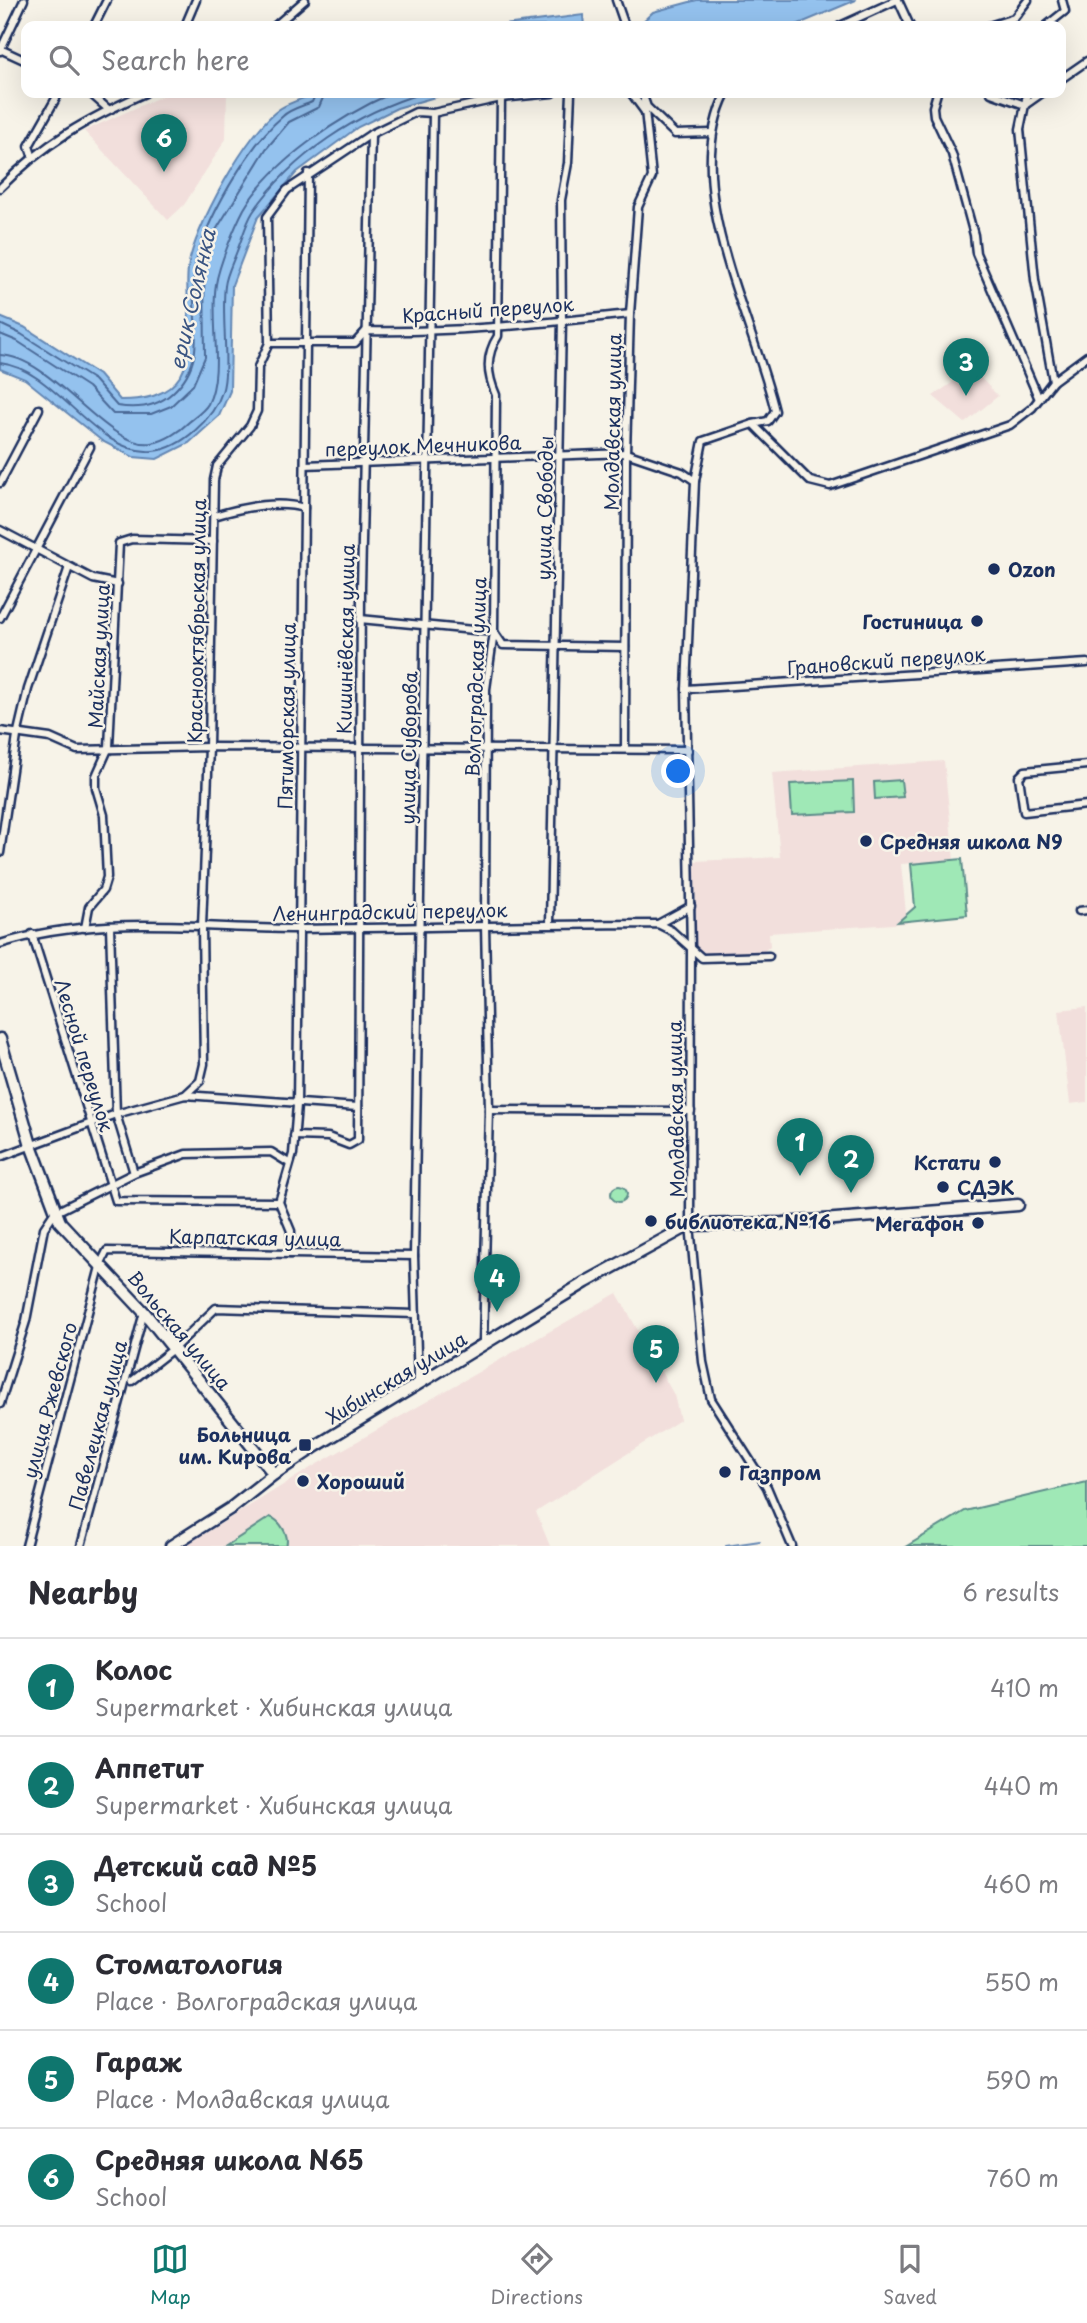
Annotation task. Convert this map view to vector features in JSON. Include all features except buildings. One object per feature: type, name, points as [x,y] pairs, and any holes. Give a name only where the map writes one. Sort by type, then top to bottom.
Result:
[{"type":"street","points":[[21,59],[0,50],[24,0]]},
{"type":"street","points":[[96,21],[107,0]]},
{"type":"street","points":[[187,21],[196,0]]},
{"type":"street","points":[[281,21],[306,0]]},
{"type":"street","points":[[616,0],[623,21]]},
{"type":"street","points":[[851,21],[897,0],[908,21]]},
{"type":"street","points":[[1007,21],[1014,19],[1028,0]]},
{"type":"street","points":[[1052,21],[1065,11],[1062,0]]},
{"type":"street","points":[[1066,76],[1087,61]]},
{"type":"street","points":[[32,155],[29,146],[56,98]]},
{"type":"street","points":[[96,98],[108,109]]},
{"type":"street","points":[[0,188],[32,155],[60,135],[133,98]]},
{"type":"street","name":"Краснооктябрьская улица","points":[[185,1095],[200,1081],[203,1073],[202,927],[215,472],[254,418],[258,397],[258,366],[269,343],[267,217],[287,190],[308,173],[371,134],[416,112],[433,113],[501,98]]},
{"type":"street","name":"Волгоградская улица","points":[[483,1344],[489,1110],[485,925],[488,749],[486,689],[494,632],[496,395],[488,375],[490,349],[498,336],[501,98]]},
{"type":"street","name":"улица Свободы","points":[[550,924],[560,456],[561,200],[568,163],[571,98]]},
{"type":"street","points":[[635,98],[646,114]]},
{"type":"street","name":"Молдавская улица","points":[[625,748],[626,453],[630,314],[638,207],[652,177],[643,98]]},
{"type":"street","points":[[724,98],[711,133],[716,222],[775,411],[768,421],[753,424]]},
{"type":"street","points":[[936,98],[934,116],[952,154],[974,234],[976,253],[1039,399]]},
{"type":"street","points":[[1005,98],[1025,105]]},
{"type":"street","points":[[1026,98],[1020,129],[1033,266],[1053,381]]},
{"type":"street","points":[[1025,105],[1035,98]]},
{"type":"street","points":[[644,101],[675,134],[711,133]]},
{"type":"street","name":"улица Суворова","points":[[418,1385],[414,1256],[433,113]]},
{"type":"street","name":"Кишинёвская улица","points":[[294,1136],[328,1138],[349,1145],[357,1143],[360,619],[371,134]]},
{"type":"street","name":"Пятиморская улица","points":[[279,1202],[289,1163],[297,1105],[308,173]]},
{"type":"street","name":"Красный переулок","points":[[269,343],[355,343],[366,331],[428,332],[497,328],[630,314]]},
{"type":"street","points":[[753,424],[810,481],[830,485],[1010,425],[1039,399],[1053,381],[1087,356]]},
{"type":"street","points":[[0,483],[39,409]]},
{"type":"street","name":"Молдавская улица","points":[[753,424],[703,441],[695,481],[687,689],[691,906],[690,1225],[703,1362],[711,1399],[767,1487],[792,1546]]},
{"type":"street","points":[[0,618],[90,447]]},
{"type":"street","points":[[626,453],[681,472],[695,481]]},
{"type":"street","name":"переулок Мечникова","points":[[305,465],[626,453]]},
{"type":"street","points":[[214,516],[234,510],[289,506],[304,509]]},
{"type":"street","points":[[0,530],[93,579],[118,584]]},
{"type":"street","name":"Майская улица","points":[[85,928],[89,907],[103,890],[107,877],[104,815],[96,788],[101,761],[109,747],[119,543],[132,539],[213,541]]},
{"type":"street","points":[[0,853],[18,736],[29,689],[69,567]]},
{"type":"street","points":[[360,619],[494,632],[503,645],[557,648],[625,647]]},
{"type":"street","name":"Грановский переулок","points":[[687,689],[1087,663]]},
{"type":"street","points":[[0,731],[18,736],[50,738],[77,750],[109,747],[688,750]]},
{"type":"street","points":[[1087,765],[1025,771],[1019,777],[1024,812],[1087,805]]},
{"type":"street","points":[[658,924],[691,906]]},
{"type":"street","points":[[1079,911],[1087,910]]},
{"type":"street","points":[[658,924],[672,931],[702,958],[769,956]]},
{"type":"street","name":"Ленинградский переулок","points":[[0,944],[32,934],[110,926],[299,929],[658,924]]},
{"type":"street","points":[[110,926],[116,1114],[134,1173]]},
{"type":"street","name":"Лесной переулок","points":[[32,934],[109,1185]]},
{"type":"street","points":[[0,1039],[54,1213]]},
{"type":"street","points":[[0,1157],[116,1114],[185,1095],[297,1105],[358,1107]]},
{"type":"street","points":[[489,1110],[691,1111]]},
{"type":"street","points":[[0,1404],[26,1321],[44,1228],[54,1213],[134,1173],[177,1156],[194,1153],[271,1152],[289,1163]]},
{"type":"street","points":[[109,1185],[120,1203],[279,1202],[291,1231],[290,1254]]},
{"type":"street","name":"Хибинская улица","points":[[171,1546],[231,1508],[274,1474],[483,1344],[641,1250],[690,1225],[783,1223],[1018,1205]]},
{"type":"street","name":"Вольская улица","points":[[54,1213],[144,1312],[274,1474]]},
{"type":"street","name":"Карпатская улица","points":[[101,1263],[107,1251],[414,1256]]},
{"type":"street","name":"улица Ржевского","points":[[26,1546],[101,1263]]},
{"type":"street","points":[[132,1381],[173,1349],[216,1308],[415,1314]]},
{"type":"street","name":"Павелецкая улица","points":[[81,1546],[144,1312]]},
{"type":"shaded area","points":[[158,98],[227,98],[226,139],[184,205],[168,220],[84,131]]},
{"type":"shaded area","points":[[972,369],[998,396],[965,423],[933,396]]},
{"type":"shaded area","name":"Средняя школа N9","points":[[944,761],[954,860],[901,864],[907,923],[769,933],[770,946],[764,951],[709,955],[699,952],[696,947],[695,861],[780,857],[772,773]]},
{"type":"shaded area","points":[[1087,1007],[1087,1102],[1070,1104],[1059,1010]]},
{"type":"shaded area","points":[[617,1293],[674,1395],[680,1420],[536,1512],[550,1546],[185,1546],[312,1467]]},
{"type":"green space","points":[[901,780],[903,797],[875,799],[874,782]]},
{"type":"green space","points":[[853,781],[854,812],[792,815],[790,784]]},
{"type":"green space","points":[[962,859],[967,915],[898,922],[915,907],[911,864]]},
{"type":"green space","points":[[619,1186],[627,1194],[619,1202],[611,1194]]},
{"type":"green space","points":[[1087,1482],[1087,1546],[907,1546],[965,1511]]},
{"type":"green space","points":[[270,1517],[283,1529],[287,1538],[286,1546],[226,1546]]},
{"type":"water","points":[[697,0],[856,0],[806,21],[643,21],[653,12]]},
{"type":"water","points":[[583,15],[584,21],[536,21]]},
{"type":"water","name":"ерик Солянка","points":[[304,98],[432,98],[397,108],[358,127],[297,172],[258,217],[232,285],[230,391],[219,416],[189,443],[157,459],[133,457],[102,441],[25,379],[0,369],[0,317],[24,327],[99,375],[120,400],[146,398],[169,388],[181,375],[186,364],[189,338],[188,269],[200,231],[239,158],[268,119],[285,106]]},
{"type":"waterway","points":[[726,1546],[760,1541]]},
{"type":"place","name":"Средняя школа N65","points":[[164,172]]},
{"type":"place","name":"Детский сад №5","points":[[966,396]]},
{"type":"place","name":"Ozon","points":[[994,569]]},
{"type":"place","name":"Гостиница","points":[[977,621]]},
{"type":"place","name":"Средняя школа N9","points":[[866,841]]},
{"type":"place","name":"Кстати","points":[[995,1162]]},
{"type":"place","name":"Колос","points":[[800,1176]]},
{"type":"place","name":"СДЭК","points":[[943,1187]]},
{"type":"place","name":"Аппетит","points":[[851,1193]]},
{"type":"place","name":"библиотека №16","points":[[651,1221]]},
{"type":"place","name":"Мегафон","points":[[978,1223]]},
{"type":"place","name":"Стоматология","points":[[497,1312]]},
{"type":"place","name":"Гараж","points":[[656,1383]]},
{"type":"place","name":"Больница им. Кирова","points":[[305,1445]]},
{"type":"place","name":"Газпром","points":[[725,1472]]},
{"type":"place","name":"Хороший","points":[[303,1481]]}]
